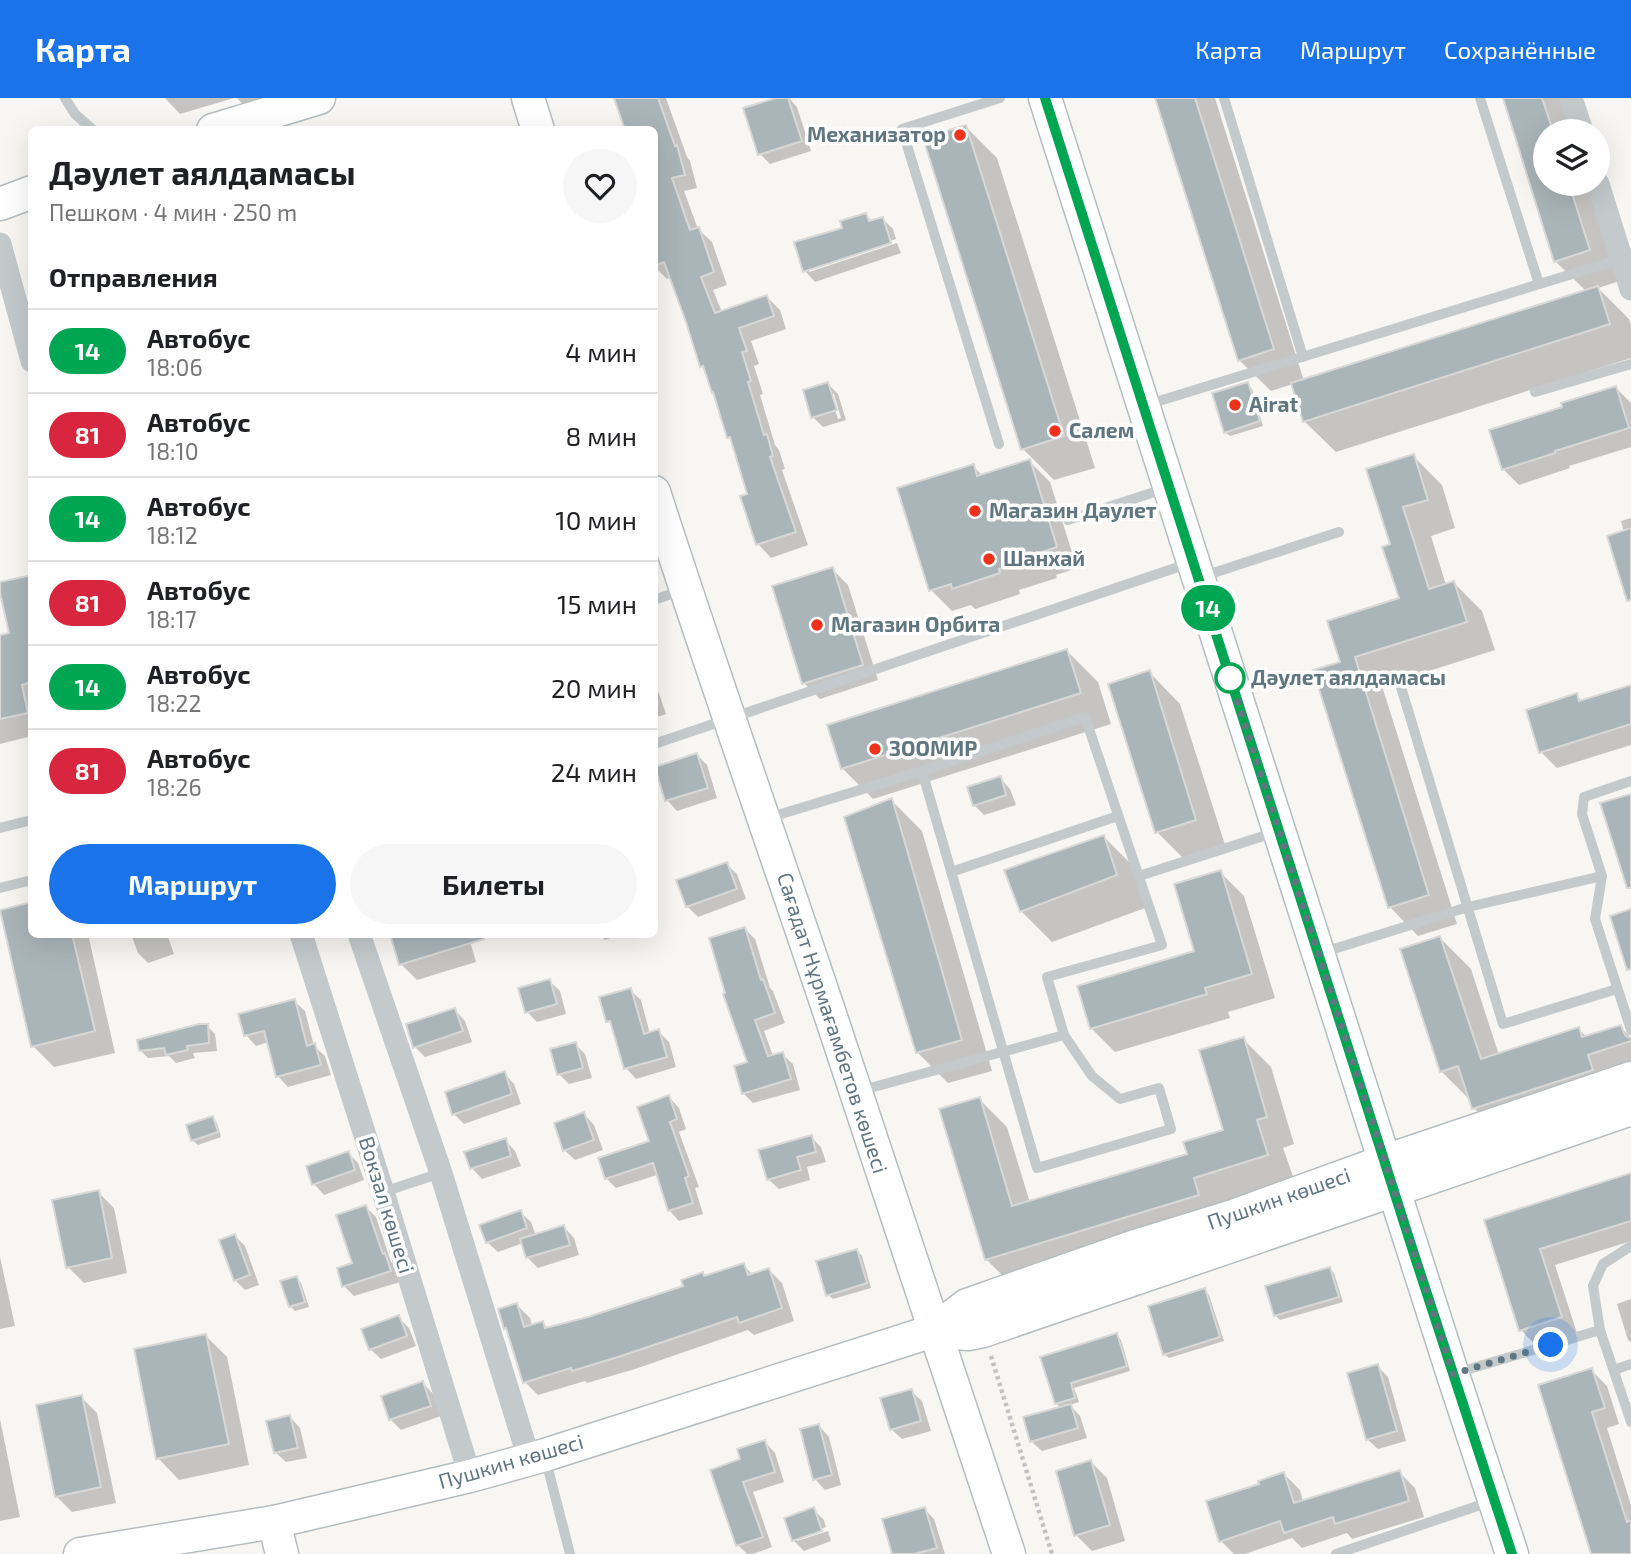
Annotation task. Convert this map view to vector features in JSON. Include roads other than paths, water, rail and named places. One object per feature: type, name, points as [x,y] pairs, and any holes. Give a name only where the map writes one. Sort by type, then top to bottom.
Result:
[{"type":"street","points":[[226,126],[319,98]]},
{"type":"street","points":[[528,98],[537,126]]},
{"type":"street","points":[[1045,98],[1512,1554]]},
{"type":"street","points":[[1571,98],[1577,119]]},
{"type":"street","points":[[0,204],[28,194]]},
{"type":"street","points":[[1602,196],[1631,289]]},
{"type":"street","points":[[0,244],[28,346]]},
{"type":"street","name":"Сағадат Нұрмағамбетов көшесі","points":[[658,504],[1009,1554]]},
{"type":"street","name":"Вокзал көшесі","points":[[302,938],[470,1476]]},
{"type":"street","points":[[360,938],[537,1457]]},
{"type":"street","name":"Пушкин көшесі","points":[[79,1554],[274,1522],[470,1476],[537,1457],[933,1331],[973,1323],[1237,1229],[1385,1161],[1631,1078]]},
{"type":"street","name":"Пушкин көшесі","points":[[1237,1229],[1394,1191],[1631,1109]]},
{"type":"street","points":[[274,1522],[282,1554]]},
{"type":"lane","points":[[65,98],[75,114],[88,126]]},
{"type":"lane","points":[[999,444],[902,129],[1000,98]]},
{"type":"lane","points":[[1224,98],[1303,357]]},
{"type":"lane","points":[[1480,98],[1539,284]]},
{"type":"lane","points":[[1143,406],[1621,259]]},
{"type":"lane","points":[[1535,392],[1631,364]]},
{"type":"lane","points":[[1068,520],[1169,487]]},
{"type":"lane","points":[[658,743],[1196,570],[1339,532]]},
{"type":"lane","points":[[658,599],[686,589]]},
{"type":"lane","points":[[1397,674],[1503,1024],[1618,989]]},
{"type":"lane","points":[[764,819],[922,771],[1084,717],[1162,945],[1047,977],[1064,1035],[1092,1076],[1120,1099],[1158,1088],[1171,1129],[1037,1168],[922,771]]},
{"type":"lane","points":[[1631,781],[1584,797],[1582,814],[1602,876],[1595,919],[1631,1030]]},
{"type":"lane","points":[[951,872],[1118,816]]},
{"type":"lane","points":[[0,828],[28,821]]},
{"type":"lane","points":[[1139,876],[1279,831]]},
{"type":"lane","points":[[1318,954],[1468,907],[1602,876]]},
{"type":"lane","points":[[0,888],[28,881]]},
{"type":"lane","points":[[856,1091],[1064,1035]]},
{"type":"lane","points":[[383,1192],[441,1173]]},
{"type":"lane","points":[[1631,1246],[1602,1264],[1593,1286],[1601,1330],[1631,1422]]},
{"type":"lane","points":[[1453,1374],[1601,1330]]},
{"type":"lane","points":[[1614,1370],[1631,1364]]},
{"type":"lane","points":[[537,1457],[570,1554]]},
{"type":"lane","points":[[1336,1554],[1495,1500]]},
{"type":"place","name":"Механизатор","points":[[960,135]]},
{"type":"place","name":"Airat","points":[[1235,405]]},
{"type":"place","name":"Салем","points":[[1055,431]]},
{"type":"place","name":"Магазин Даулет","points":[[975,511]]},
{"type":"place","name":"Шанхай","points":[[989,559]]},
{"type":"place","name":"Магазин Орбита","points":[[817,625]]},
{"type":"place","name":"Дәулет аялдамасы","points":[[1230,678]]},
{"type":"place","name":"ЗООМИР","points":[[875,749]]}]
